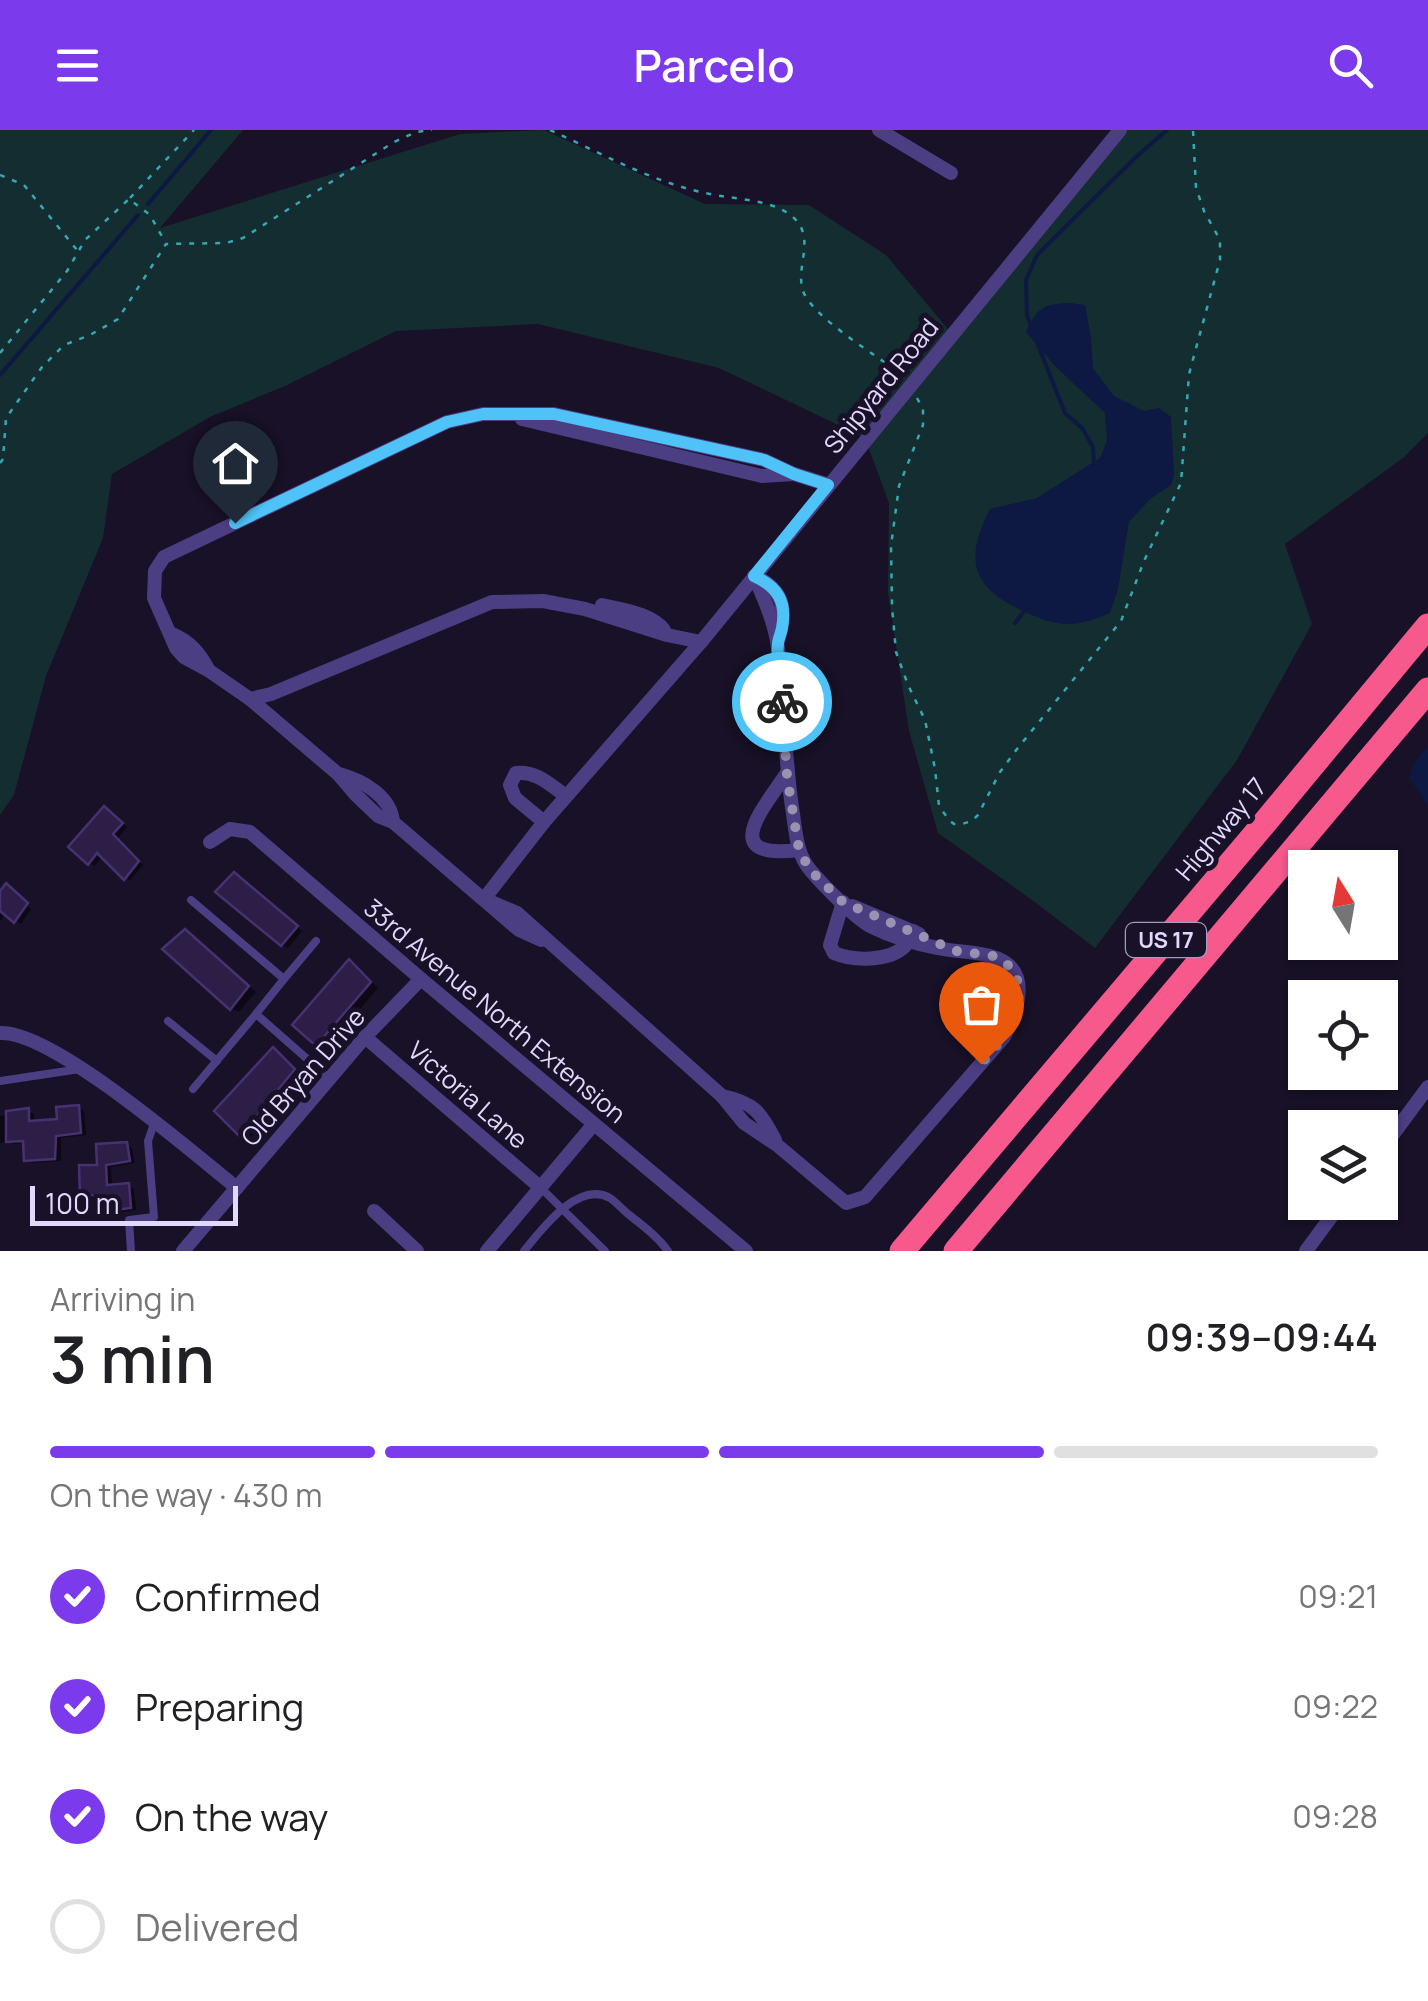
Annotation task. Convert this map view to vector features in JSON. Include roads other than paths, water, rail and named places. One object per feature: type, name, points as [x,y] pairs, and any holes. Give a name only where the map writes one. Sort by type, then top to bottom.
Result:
[{"type":"highway","name":"Highway 17","points":[[902,1251],[1428,626]]},
{"type":"highway","name":"US 17","points":[[956,1251],[1428,690]]},
{"type":"street","points":[[879,130],[951,173]]},
{"type":"street","name":"Shipyard Road","points":[[484,900],[544,822],[700,642],[1120,130]]},
{"type":"street","points":[[754,576],[778,644],[787,773],[799,850],[810,870],[869,926],[956,951],[993,956],[1007,964],[1020,988],[1016,1015],[1004,1037],[865,1197],[846,1204],[744,1122],[722,1096],[549,944],[519,930],[393,822],[378,816],[338,774],[250,700],[208,670],[201,655],[187,641],[172,634],[154,598],[155,571],[164,557],[447,422],[483,414],[671,447],[762,476],[794,474],[828,485]]},
{"type":"street","points":[[250,700],[492,602],[543,601],[585,609],[700,642]]},
{"type":"street","points":[[544,822],[515,798],[510,785],[516,773],[539,777],[566,796]]},
{"type":"street","points":[[787,773],[754,822],[752,837],[764,850],[799,850]]},
{"type":"street","name":"33rd Avenue North Extension","points":[[210,842],[230,828],[250,832],[746,1251]]},
{"type":"street","points":[[843,902],[830,945],[834,953],[845,958],[893,954],[911,936]]},
{"type":"street","name":"Old Bryan Drive","points":[[183,1251],[365,1037],[420,979]]},
{"type":"street","points":[[0,1033],[10,1032],[51,1049],[155,1121],[236,1188]]},
{"type":"street","name":"Victoria Lane","points":[[365,1037],[541,1188]]},
{"type":"street","points":[[1398,1128],[1428,1087]]},
{"type":"street","points":[[486,1251],[592,1124]]},
{"type":"street","points":[[374,1211],[417,1251]]},
{"type":"street","points":[[1306,1251],[1329,1220]]},
{"type":"lane","points":[[192,900],[284,979]]},
{"type":"lane","points":[[193,1090],[316,942]]},
{"type":"lane","points":[[256,1014],[330,1079]]},
{"type":"lane","points":[[168,1021],[217,1060]]},
{"type":"lane","points":[[0,1081],[80,1069]]},
{"type":"lane","points":[[131,1251],[129,1220],[154,1217],[148,1141],[155,1121]]},
{"type":"lane","points":[[541,1188],[605,1251]]},
{"type":"lane","points":[[524,1251],[574,1200],[590,1193],[608,1197],[668,1251]]},
{"type":"water","points":[[1070,303],[1085,305],[1093,368],[1114,396],[1144,411],[1159,408],[1171,417],[1174,475],[1171,485],[1150,499],[1129,522],[1110,613],[1086,622],[1065,624],[1034,616],[1004,601],[982,580],[975,556],[990,509],[1037,498],[1100,458],[1107,441],[1105,413],[1026,332],[1042,308]]},
{"type":"water","points":[[1428,746],[1428,806],[1409,778],[1413,764]]},
{"type":"waterway","points":[[148,204],[211,130]]},
{"type":"waterway","points":[[1031,326],[1026,280],[1037,255],[1167,130]]},
{"type":"waterway","points":[[0,375],[138,215]]},
{"type":"waterway","points":[[1038,345],[1065,413],[1082,428],[1093,447],[1094,464]]},
{"type":"waterway","points":[[1015,623],[1025,610]]}]
